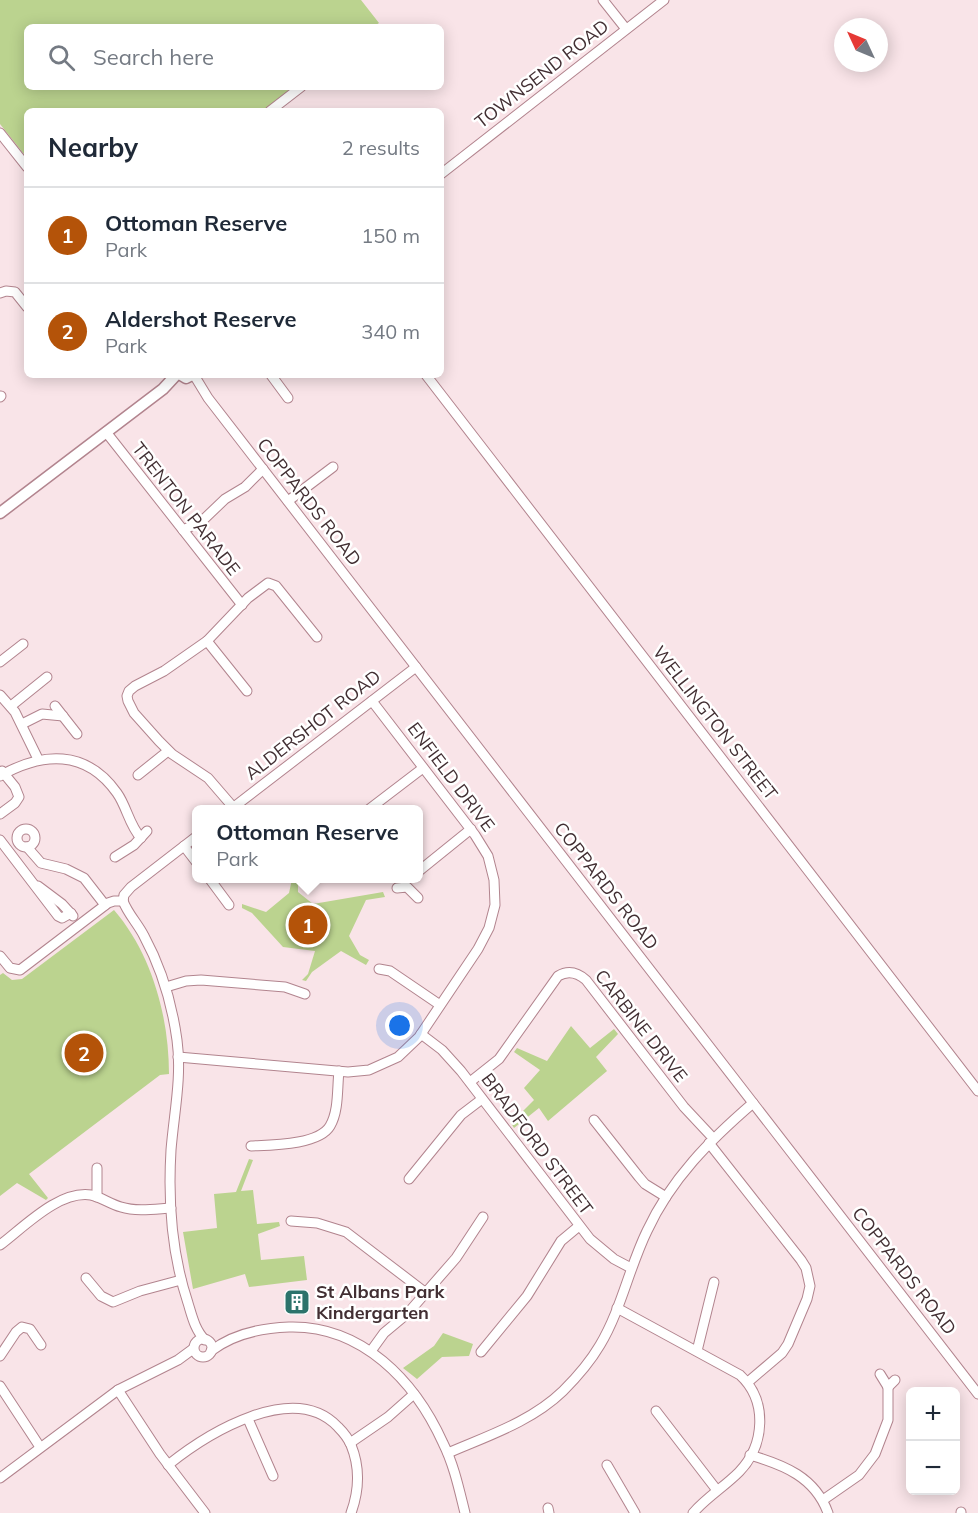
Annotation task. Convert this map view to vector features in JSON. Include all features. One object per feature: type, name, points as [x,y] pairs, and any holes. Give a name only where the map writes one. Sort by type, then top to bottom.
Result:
[{"type":"main road","points":[[0,513],[163,388],[182,378]]},
{"type":"street","points":[[603,0],[626,29]]},
{"type":"street","name":"TOWNSEND ROAD","points":[[444,172],[664,0]]},
{"type":"street","points":[[274,108],[297,90]]},
{"type":"street","points":[[0,133],[24,163]]},
{"type":"street","points":[[0,293],[15,292],[24,303]]},
{"type":"street","name":"COPPARDS ROAD","points":[[188,378],[208,398],[978,1394]]},
{"type":"street","points":[[273,378],[288,398]]},
{"type":"street","name":"WELLINGTON STREET","points":[[428,378],[978,1091]]},
{"type":"street","name":"TRENTON PARADE","points":[[106,432],[242,605]]},
{"type":"street","points":[[288,501],[333,467]]},
{"type":"street","points":[[183,531],[202,521],[225,499],[245,488],[263,469]]},
{"type":"street","points":[[230,805],[208,778],[168,751],[134,713],[128,701],[129,691],[173,665],[207,641],[264,585],[272,583],[276,586],[317,637]]},
{"type":"street","points":[[207,641],[247,691]]},
{"type":"street","points":[[0,662],[23,644]]},
{"type":"street","name":"ALDERSHOT ROAD","points":[[236,805],[416,667]]},
{"type":"street","points":[[11,706],[47,677]]},
{"type":"street","points":[[0,695],[11,706],[22,724],[38,759]]},
{"type":"street","name":"ENFIELD DRIVE","points":[[178,1057],[356,1072],[380,1067],[406,1051],[421,1034],[485,938],[495,905],[496,891],[492,869],[481,844],[372,701]]},
{"type":"street","points":[[55,706],[77,734]]},
{"type":"street","points":[[22,724],[42,714],[63,716]]},
{"type":"street","points":[[138,775],[168,751]]},
{"type":"street","points":[[0,814],[15,803],[19,797],[15,787],[1,773],[38,759],[65,759],[87,766],[97,772],[118,794],[132,826],[144,835],[115,857]]},
{"type":"street","points":[[375,805],[423,768]]},
{"type":"street","points":[[423,868],[471,830]]},
{"type":"street","points":[[0,840],[48,898],[60,918],[71,913],[80,925]]},
{"type":"street","points":[[192,840],[131,887],[124,895],[123,901],[144,937],[166,987],[173,1015],[178,1057],[171,1151],[171,1208],[181,1280],[194,1323],[208,1344],[206,1357],[196,1349],[194,1323]]},
{"type":"street","points":[[184,846],[192,856]]},
{"type":"street","points":[[27,847],[41,862],[66,869],[84,878],[105,905]]},
{"type":"street","points":[[211,883],[229,905]]},
{"type":"street","points":[[405,885],[418,898]]},
{"type":"street","points":[[0,956],[13,969],[20,970],[105,905],[114,901],[123,901]]},
{"type":"street","points":[[379,969],[390,971],[440,1005]]},
{"type":"street","name":"CARBINE DRIVE","points":[[470,1082],[499,1059],[558,976],[574,972],[581,975],[591,986],[711,1140]]},
{"type":"street","points":[[166,987],[186,981],[201,980],[285,987],[305,994]]},
{"type":"street","name":"BRADFORD STREET","points":[[421,1034],[452,1060],[590,1239],[614,1259],[632,1268]]},
{"type":"street","points":[[251,1146],[310,1140],[325,1132],[331,1126],[334,1115],[339,1071]]},
{"type":"street","points":[[409,1179],[461,1115],[482,1099]]},
{"type":"street","points":[[448,1453],[527,1418],[561,1392],[595,1353],[609,1328],[647,1231],[666,1197],[711,1140],[753,1103]]},
{"type":"street","points":[[594,1120],[645,1184],[666,1197]]},
{"type":"street","points":[[711,1140],[801,1260],[806,1268],[809,1281],[807,1299],[786,1349],[748,1382]]},
{"type":"street","points":[[97,1168],[97,1197]]},
{"type":"street","points":[[0,1245],[59,1200],[80,1194],[97,1197],[122,1208],[133,1210],[171,1208]]},
{"type":"street","points":[[371,1351],[384,1333],[408,1313],[456,1258],[483,1217]]},
{"type":"street","points":[[291,1221],[317,1222],[346,1232],[426,1293]]},
{"type":"street","points":[[481,1352],[527,1296],[561,1241],[579,1226]]},
{"type":"street","points":[[86,1278],[101,1296],[113,1302],[140,1291],[181,1280]]},
{"type":"street","points":[[697,1351],[714,1282]]},
{"type":"street","points":[[617,1308],[732,1370],[748,1382],[757,1397],[761,1420],[750,1455],[738,1472],[693,1513]]},
{"type":"street","points":[[0,1356],[22,1327],[30,1329],[41,1345]]},
{"type":"street","points":[[0,1478],[118,1390],[178,1360],[196,1349],[200,1340],[208,1344],[275,1328],[306,1328],[333,1333],[371,1351],[391,1366],[414,1394],[434,1425],[448,1453],[465,1513]]},
{"type":"street","points":[[823,1500],[853,1481],[866,1468],[875,1454],[888,1420],[888,1387],[880,1374]]},
{"type":"street","points":[[888,1387],[895,1380]]},
{"type":"street","points":[[0,1386],[40,1448]]},
{"type":"street","points":[[118,1390],[168,1465],[205,1513]]},
{"type":"street","points":[[350,1443],[388,1417],[414,1394]]},
{"type":"street","points":[[168,1465],[204,1439],[248,1419],[287,1408],[311,1409],[333,1421],[350,1443],[356,1460],[358,1481],[351,1513]]},
{"type":"street","points":[[656,1411],[716,1490]]},
{"type":"street","points":[[248,1419],[273,1476]]},
{"type":"street","points":[[750,1455],[782,1465],[799,1474],[823,1500],[828,1513]]},
{"type":"street","points":[[607,1465],[635,1513]]},
{"type":"green space","points":[[0,0],[361,0],[379,23],[24,24],[24,90],[290,90],[267,108],[24,108],[24,154],[0,124]]},
{"type":"green space","points":[[291,883],[298,883],[298,892],[313,904],[383,892],[385,897],[366,900],[349,936],[360,955],[369,960],[366,965],[341,951],[312,972],[306,981],[302,980],[308,974],[315,951],[283,947],[252,913],[242,908],[242,904],[266,912],[289,893]]},
{"type":"green space","points":[[114,910],[139,946],[156,987],[166,1031],[169,1074],[160,1075],[29,1174],[48,1198],[46,1200],[17,1183],[0,1196],[0,975],[3,973],[12,980],[22,979]]},
{"type":"green space","points":[[571,1026],[590,1048],[614,1029],[618,1034],[596,1057],[607,1071],[548,1121],[539,1108],[514,1128],[511,1123],[534,1100],[524,1088],[540,1070],[514,1052],[517,1048],[547,1061]]},
{"type":"green space","points":[[249,1159],[253,1160],[241,1191],[253,1190],[257,1224],[279,1222],[280,1226],[258,1234],[261,1260],[304,1256],[307,1280],[249,1287],[245,1274],[193,1289],[183,1232],[217,1228],[214,1194],[236,1192]]},
{"type":"green space","points":[[443,1333],[473,1344],[469,1356],[442,1357],[417,1379],[403,1368],[434,1346]]},
{"type":"place","name":"Ottoman Reserve","points":[[308,925]]},
{"type":"place","name":"Aldershot Reserve","points":[[84,1053]]},
{"type":"place","name":"St Albans Park Kindergarten","points":[[297,1302]]}]
